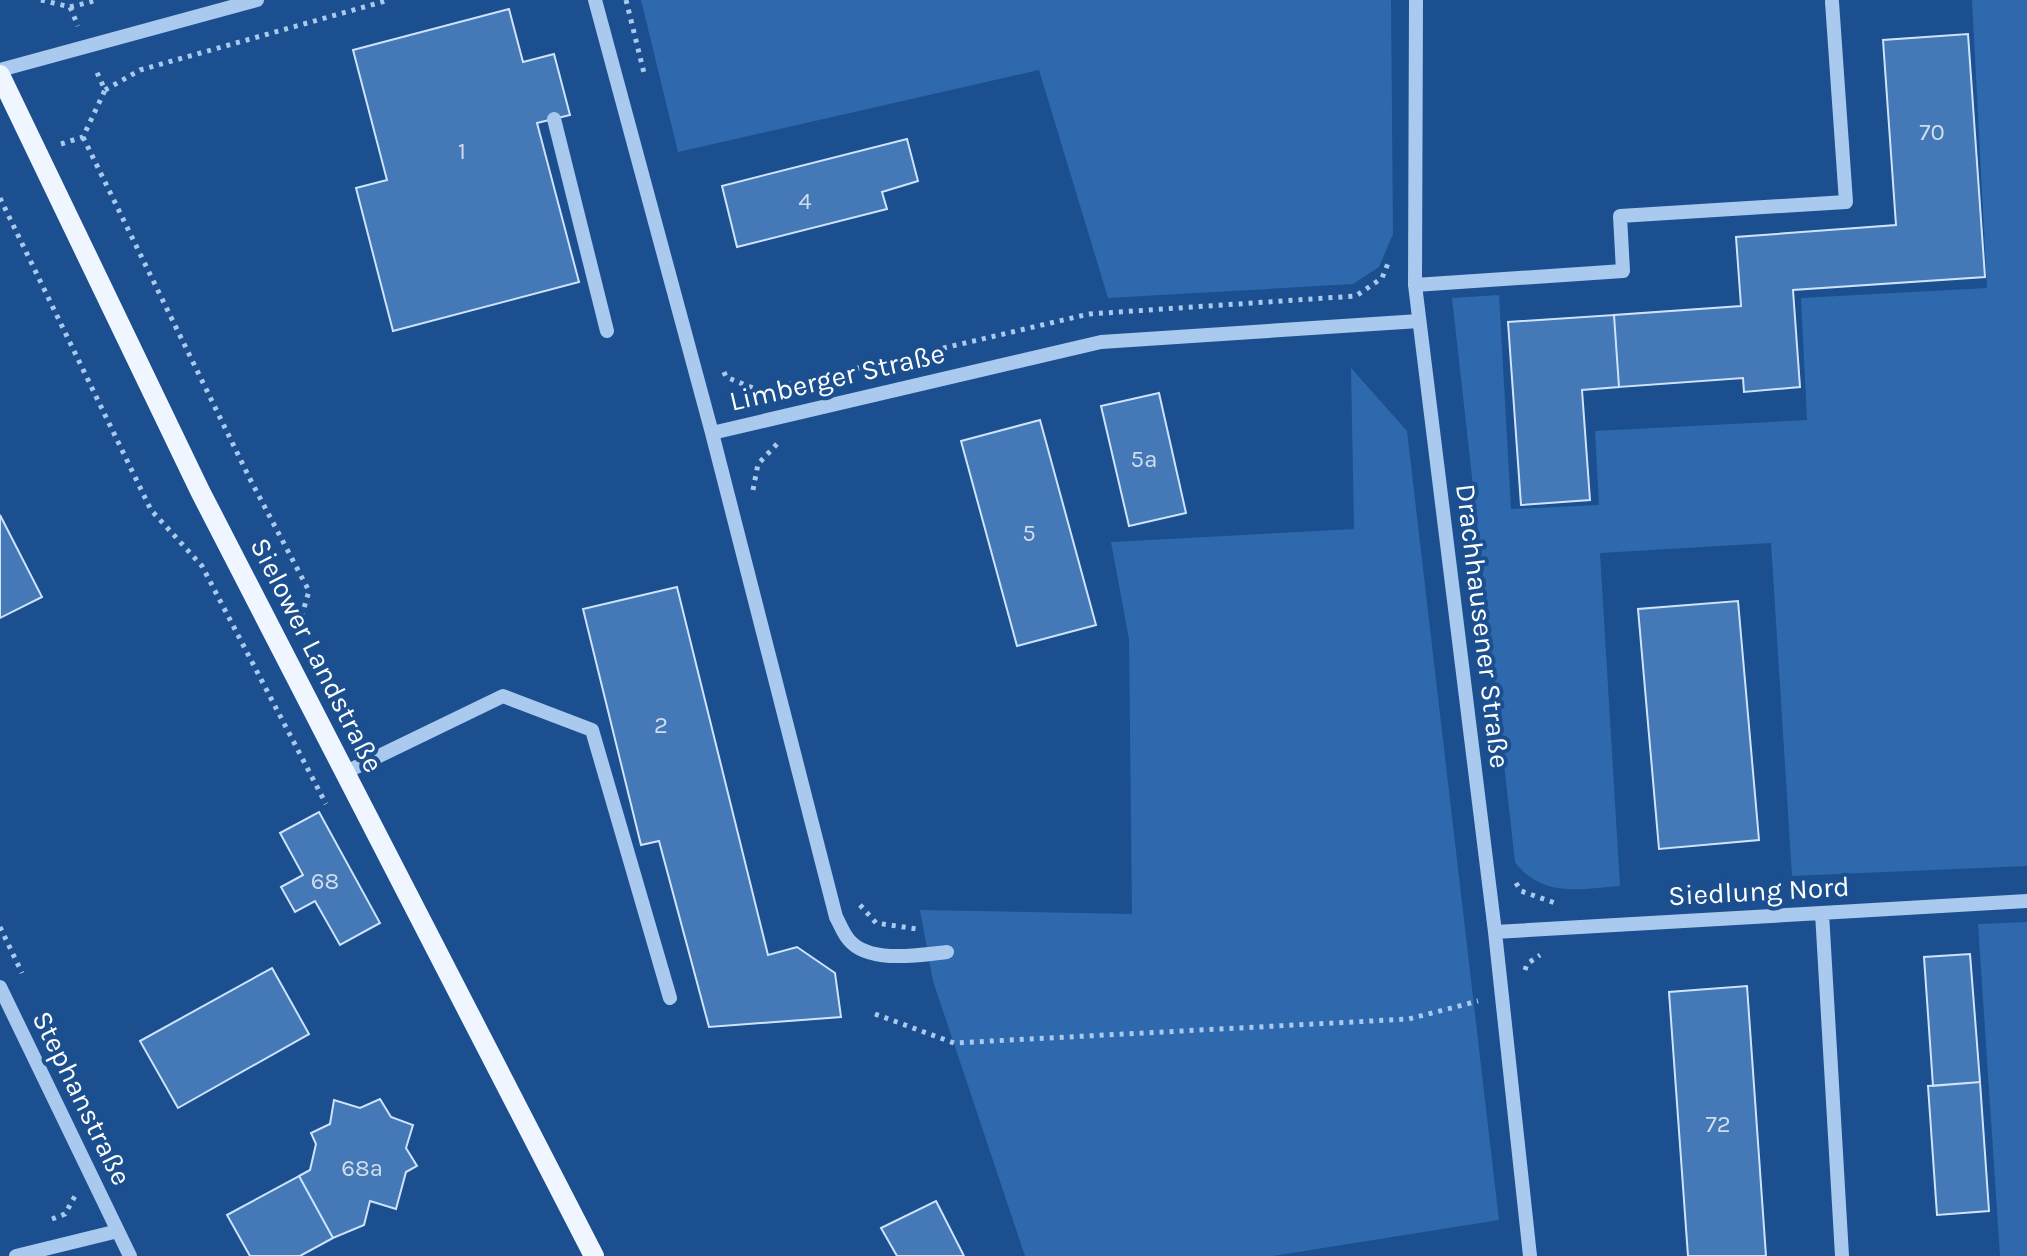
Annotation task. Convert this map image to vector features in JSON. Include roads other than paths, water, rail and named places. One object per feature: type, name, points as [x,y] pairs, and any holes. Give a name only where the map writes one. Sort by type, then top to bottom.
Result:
[{"type":"main road","name":"Sielower Landstraße","points":[[0,73],[200,491],[594,1256]]},
{"type":"street","points":[[0,73],[257,0]]},
{"type":"street","name":"Limberger Straße","points":[[595,0],[712,433],[1101,342],[1419,321]]},
{"type":"street","name":"Drachhausener Straße","points":[[1416,0],[1415,285],[1495,932],[1530,1256]]},
{"type":"street","points":[[1415,285],[1623,271],[1620,216],[1846,202],[1832,2]]},
{"type":"street","points":[[554,119],[607,331]]},
{"type":"street","points":[[712,433],[836,917],[850,942],[865,950],[899,958],[947,952]]},
{"type":"street","points":[[346,772],[503,696],[592,730],[670,998]]},
{"type":"street","name":"Siedlung Nord","points":[[1495,932],[2027,901]]},
{"type":"street","points":[[1822,913],[1842,1256]]},
{"type":"street","name":"Stephanstraße","points":[[0,987],[130,1256]]},
{"type":"street","points":[[16,1256],[118,1231]]}]
